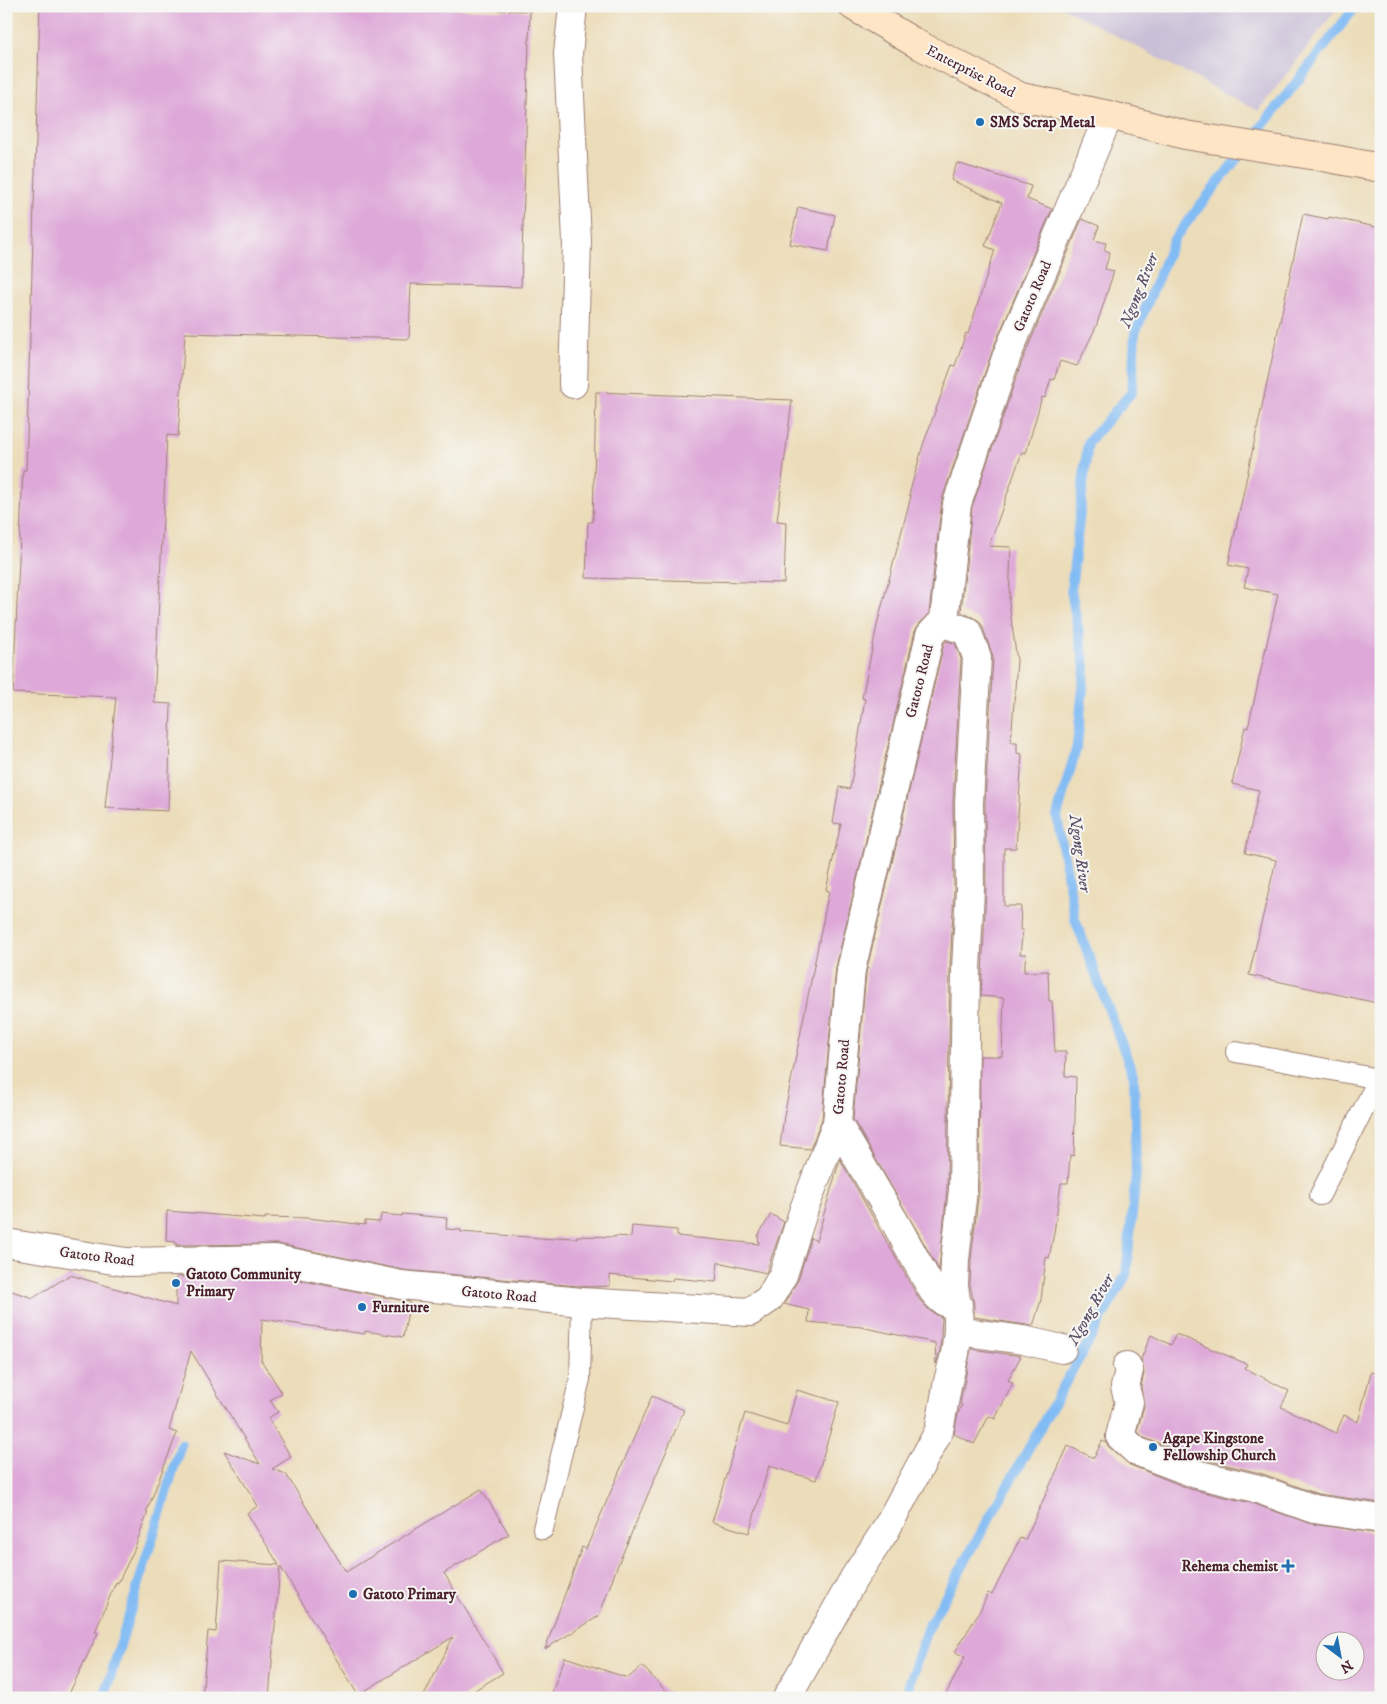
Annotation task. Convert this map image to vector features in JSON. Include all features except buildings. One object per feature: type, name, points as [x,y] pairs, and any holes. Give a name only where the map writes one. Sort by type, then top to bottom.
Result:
[{"type":"main road","name":"Enterprise Road","points":[[853,6],[917,44],[1021,97],[1109,115],[1185,135],[1381,168]]},
{"type":"street","points":[[573,6],[568,54],[577,241],[574,384]]},
{"type":"street","name":"Gatoto Road","points":[[6,1243],[126,1262],[275,1259],[401,1285],[582,1302],[750,1312],[769,1299],[783,1275],[804,1209],[837,1124],[851,970],[930,635],[944,620],[957,504],[1007,355],[1109,115]]},
{"type":"street","points":[[787,1698],[854,1578],[885,1531],[939,1431],[958,1318],[954,1286],[954,1259],[963,1190],[966,969],[970,889],[969,803],[977,657],[967,631],[949,625],[944,620]]},
{"type":"street","points":[[837,1124],[896,1224],[932,1291],[941,1301],[949,1305],[958,1318],[1023,1340],[1062,1349]]},
{"type":"street","points":[[1127,1366],[1129,1370],[1125,1387],[1129,1402],[1120,1436],[1136,1451],[1196,1474],[1255,1488],[1314,1509],[1381,1519]]},
{"type":"lane","points":[[1236,1052],[1380,1076],[1320,1195]]},
{"type":"lane","points":[[543,1529],[580,1378],[582,1302]]},
{"type":"shaded area","points":[[1060,6],[1339,6],[1258,111]]},
{"type":"waterway","name":"Ngong River","points":[[905,1698],[927,1629],[1126,1275],[1136,1173],[1134,1077],[1075,919],[1057,816],[1077,746],[1085,667],[1071,590],[1088,442],[1132,392],[1135,333],[1174,239],[1356,6]]},
{"type":"waterway","points":[[104,1698],[181,1444]]},
{"type":"place","name":"SMS Scrap Metal","points":[[980,122]]},
{"type":"place","name":"Gatoto Community Primary","points":[[176,1283]]},
{"type":"place","name":"Furniture","points":[[362,1307]]},
{"type":"place","name":"Agape Kingstone Fellowship Church","points":[[1153,1447]]},
{"type":"place","name":"Rehema chemist","points":[[1288,1566]]},
{"type":"place","name":"Gatoto Primary","points":[[353,1594]]}]
